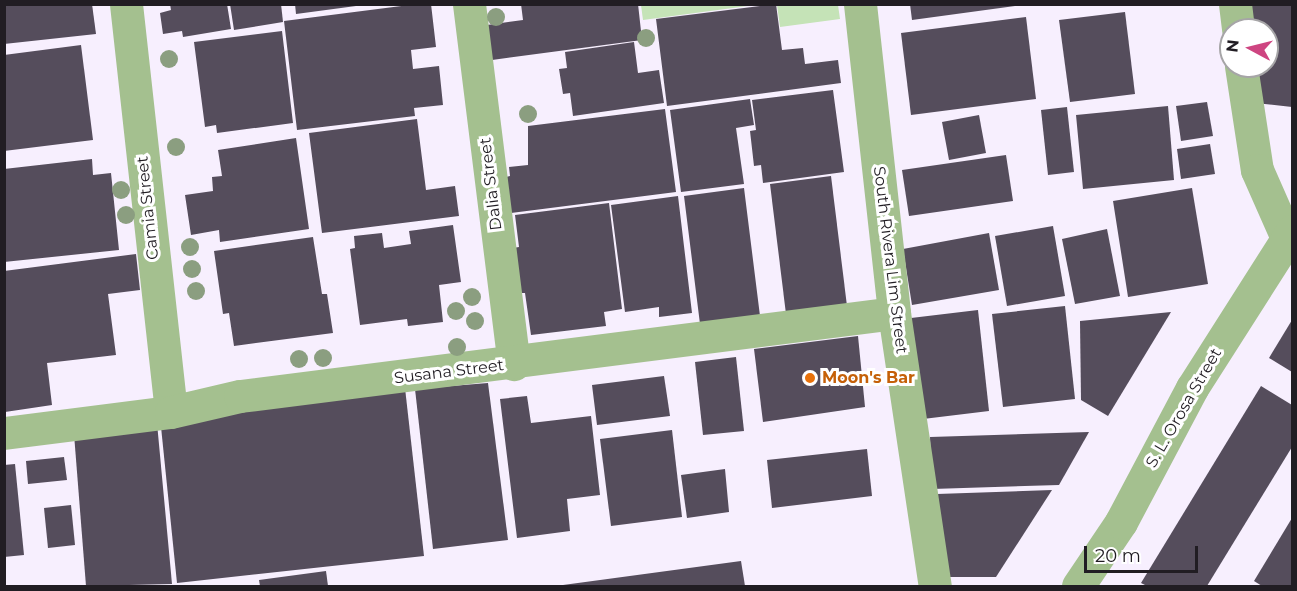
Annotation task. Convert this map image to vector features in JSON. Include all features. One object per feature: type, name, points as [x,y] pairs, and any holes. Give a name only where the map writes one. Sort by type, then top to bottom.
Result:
[{"type":"street","name":"Camia Street","points":[[126,4],[171,412]]},
{"type":"street","name":"Dalia Street","points":[[469,4],[514,364]]},
{"type":"street","name":"South Rivera Lim Street","points":[[860,4],[894,313],[935,586]]},
{"type":"street","points":[[1243,78],[1257,170],[1290,235]]},
{"type":"street","name":"S. L. Orosa Street","points":[[1078,586],[1121,522],[1192,388],[1290,235]]},
{"type":"street","name":"Susana Street","points":[[4,433],[171,412],[240,396],[514,364],[894,313]]},
{"type":"green space","points":[[641,4],[755,5],[643,20]]},
{"type":"green space","points":[[777,5],[838,5],[840,19],[780,27]]},
{"type":"building","points":[[4,4],[92,4],[96,34],[4,44]]},
{"type":"building","points":[[170,4],[227,4],[231,29],[183,37],[182,31],[163,34],[160,13],[171,10]]},
{"type":"building","points":[[230,4],[281,4],[283,22],[234,30]]},
{"type":"building","points":[[295,4],[356,4],[356,6],[296,14]]},
{"type":"building","points":[[431,4],[436,47],[411,50],[413,69],[439,66],[443,105],[414,108],[415,116],[297,130],[284,21]]},
{"type":"building","points":[[521,4],[638,4],[642,40],[492,60],[487,25],[523,20]]},
{"type":"building","points":[[776,4],[782,50],[803,48],[805,64],[838,60],[841,83],[667,106],[656,19]]},
{"type":"building","points":[[910,4],[1015,4],[1015,6],[912,20]]},
{"type":"building","points":[[1244,4],[1292,4],[1292,107],[1255,103],[1252,78],[1279,78],[1279,18],[1246,18]]},
{"type":"building","points":[[1125,12],[1135,94],[1070,102],[1059,20]]},
{"type":"building","points":[[1026,17],[1036,99],[911,115],[901,33]]},
{"type":"building","points":[[282,31],[293,123],[217,133],[216,125],[205,127],[194,42]]},
{"type":"building","points":[[634,42],[638,73],[659,70],[664,103],[573,116],[570,93],[563,94],[559,69],[567,68],[565,52]]},
{"type":"building","points":[[81,45],[93,140],[4,151],[4,55]]},
{"type":"building","points":[[833,90],[844,172],[763,183],[761,165],[754,166],[750,131],[756,130],[752,100]]},
{"type":"building","points":[[750,99],[754,125],[736,128],[744,184],[681,192],[670,110]]},
{"type":"building","points":[[1207,102],[1213,136],[1181,141],[1176,106]]},
{"type":"building","points":[[1168,106],[1174,180],[1083,189],[1076,115]]},
{"type":"building","points":[[1067,107],[1074,172],[1048,175],[1041,110]]},
{"type":"building","points":[[665,109],[676,192],[511,213],[506,177],[510,176],[509,167],[528,165],[528,126]]},
{"type":"building","points":[[979,115],[986,153],[949,160],[942,122]]},
{"type":"building","points":[[417,119],[426,190],[455,186],[459,216],[322,233],[309,133]]},
{"type":"building","points":[[296,138],[309,229],[220,242],[219,230],[191,235],[185,195],[213,191],[212,177],[222,176],[218,150]]},
{"type":"building","points":[[1210,144],[1215,174],[1181,179],[1177,149]]},
{"type":"building","points":[[1006,155],[1013,201],[909,216],[902,170]]},
{"type":"building","points":[[92,159],[93,175],[111,173],[119,250],[4,262],[4,169]]},
{"type":"building","points":[[831,176],[847,306],[786,314],[770,184]]},
{"type":"building","points":[[744,188],[760,316],[700,324],[684,196]]},
{"type":"building","points":[[1192,188],[1208,284],[1128,297],[1113,201]]},
{"type":"building","points":[[678,196],[692,313],[659,317],[659,307],[625,312],[611,205]]},
{"type":"building","points":[[609,203],[622,309],[604,312],[606,326],[531,335],[525,293],[519,293],[513,248],[519,247],[515,215]]},
{"type":"building","points":[[453,225],[461,282],[439,285],[443,322],[408,326],[407,319],[360,325],[350,249],[355,248],[354,236],[382,233],[384,248],[411,244],[409,231]]},
{"type":"building","points":[[1053,226],[1065,296],[1007,306],[995,236]]},
{"type":"building","points":[[1107,229],[1120,296],[1075,304],[1062,239]]},
{"type":"building","points":[[989,233],[999,290],[912,305],[903,249]]},
{"type":"building","points":[[313,237],[322,294],[327,294],[333,333],[234,346],[229,313],[223,314],[214,251]]},
{"type":"building","points":[[136,254],[140,290],[108,294],[116,355],[47,363],[52,405],[5,412],[4,271]]},
{"type":"building","points":[[1065,306],[1075,399],[1003,407],[992,314]]},
{"type":"building","points":[[978,310],[989,411],[923,419],[911,318]]},
{"type":"building","points":[[1171,312],[1108,416],[1081,400],[1080,321]]},
{"type":"building","points":[[1292,320],[1292,372],[1269,358]]},
{"type":"building","name":"Moon's Bar","points":[[858,336],[865,407],[763,422],[754,349]]},
{"type":"building","points":[[736,357],[744,431],[703,435],[695,362]]},
{"type":"building","points":[[664,376],[670,416],[597,425],[592,385]]},
{"type":"building","points":[[488,383],[508,540],[433,549],[415,389]]},
{"type":"building","points":[[1261,386],[1292,405],[1292,447],[1207,586],[1147,586],[1141,583]]},
{"type":"building","points":[[405,388],[424,556],[177,583],[160,417]]},
{"type":"building","points":[[527,396],[531,423],[591,416],[600,495],[567,499],[570,531],[517,538],[500,399]]},
{"type":"building","points":[[157,423],[172,584],[86,586],[74,434]]},
{"type":"building","points":[[672,430],[682,517],[611,526],[600,439]]},
{"type":"building","points":[[1089,432],[1059,485],[932,489],[930,437]]},
{"type":"building","points":[[867,449],[872,496],[772,508],[767,460]]},
{"type":"building","points":[[64,457],[67,480],[28,484],[26,461]]},
{"type":"building","points":[[15,464],[24,555],[4,557],[4,465]]},
{"type":"building","points":[[725,469],[729,512],[687,518],[681,475]]},
{"type":"building","points":[[1052,490],[996,577],[945,577],[937,494]]},
{"type":"building","points":[[71,505],[75,545],[48,548],[44,508]]},
{"type":"building","points":[[1292,518],[1292,586],[1262,586],[1254,581]]},
{"type":"building","points":[[741,561],[745,586],[563,586],[563,585]]},
{"type":"building","points":[[326,571],[328,586],[260,586],[259,580]]},
{"type":"place","name":"Moon's Bar","points":[[810,378]]}]
